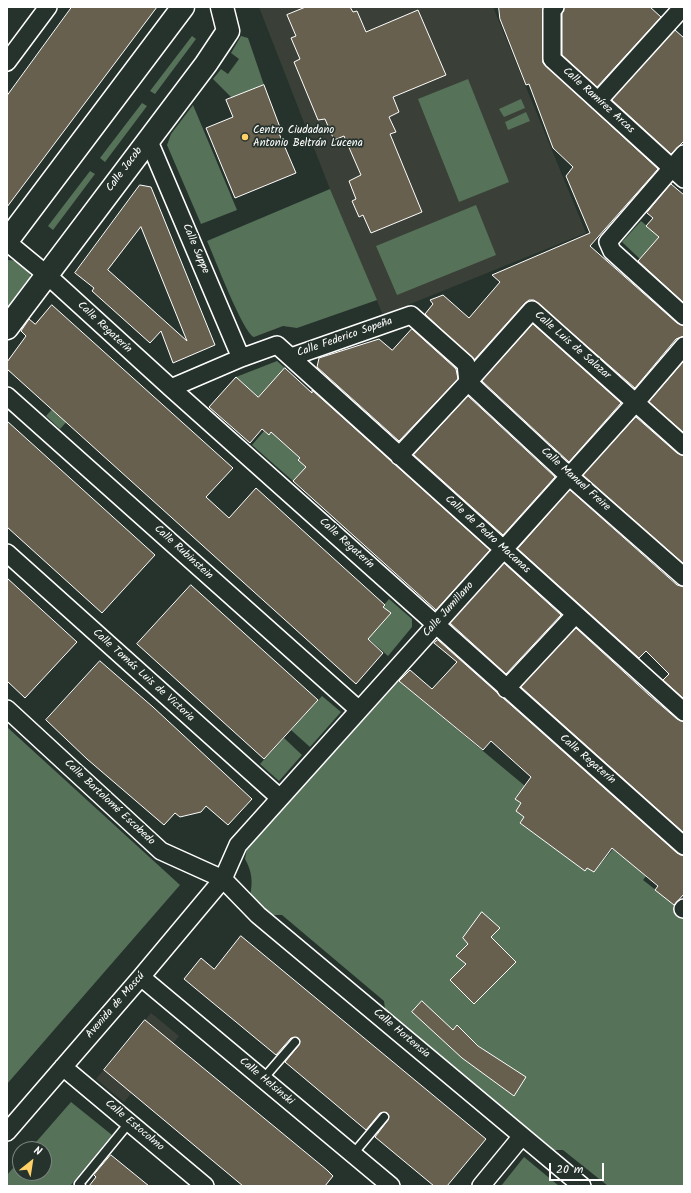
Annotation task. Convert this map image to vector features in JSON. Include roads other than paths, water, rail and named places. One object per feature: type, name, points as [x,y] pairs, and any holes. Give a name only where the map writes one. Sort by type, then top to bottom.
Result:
[{"type":"street","points":[[7,62],[48,7]]},
{"type":"street","points":[[7,242],[183,7]]},
{"type":"street","name":"Calle Jacob","points":[[7,328],[206,64],[228,31],[222,7]]},
{"type":"street","name":"Calle Ramírez Arcas","points":[[555,7],[552,10],[552,59],[684,180]]},
{"type":"street","points":[[598,101],[683,7]]},
{"type":"street","name":"Calle Suppe","points":[[148,139],[241,358]]},
{"type":"street","points":[[684,154],[608,242],[612,251],[684,316]]},
{"type":"street","name":"Calle Regaterín","points":[[7,242],[47,275],[506,689],[684,846]]},
{"type":"street","name":"Calle Luis de Salazar","points":[[468,382],[532,310],[684,446]]},
{"type":"street","name":"Calle Federico Sopeña","points":[[171,388],[241,358],[277,345],[291,357],[411,315],[466,364],[468,382]]},
{"type":"street","name":"Calle Jumillano","points":[[223,879],[238,845],[636,402],[684,346]]},
{"type":"street","name":"Calle de Pedro Macanas","points":[[291,357],[684,712]]},
{"type":"street","points":[[399,456],[468,382]]},
{"type":"street","name":"Calle Manuel Freire","points":[[468,382],[569,476],[684,577]]},
{"type":"street","name":"Calle Rubinstein","points":[[7,396],[359,710]]},
{"type":"street","name":"Calle Tomás Luis de Victoria","points":[[7,553],[280,798]]},
{"type":"street","points":[[506,689],[575,615]]},
{"type":"street","name":"Calle Bartolomé Escobedo","points":[[7,709],[161,851],[223,879]]},
{"type":"street","name":"Avenida de Moscú","points":[[7,1132],[141,977],[223,879]]},
{"type":"street","name":"Calle Hortensia","points":[[223,879],[258,915],[582,1186]]},
{"type":"street","name":"Calle Helsinski","points":[[141,977],[391,1186]]},
{"type":"street","name":"Calle Estocolmo","points":[[63,1067],[205,1186]]},
{"type":"street","points":[[481,1186],[522,1136]]},
{"type":"lane","points":[[263,1079],[295,1042]]},
{"type":"lane","points":[[353,1154],[384,1117]]},
{"type":"lane","points":[[81,1186],[79,1184],[129,1123]]},
{"type":"place","name":"Centro Ciudadano Antonio Beltrán Lucena","points":[[245,137]]}]
